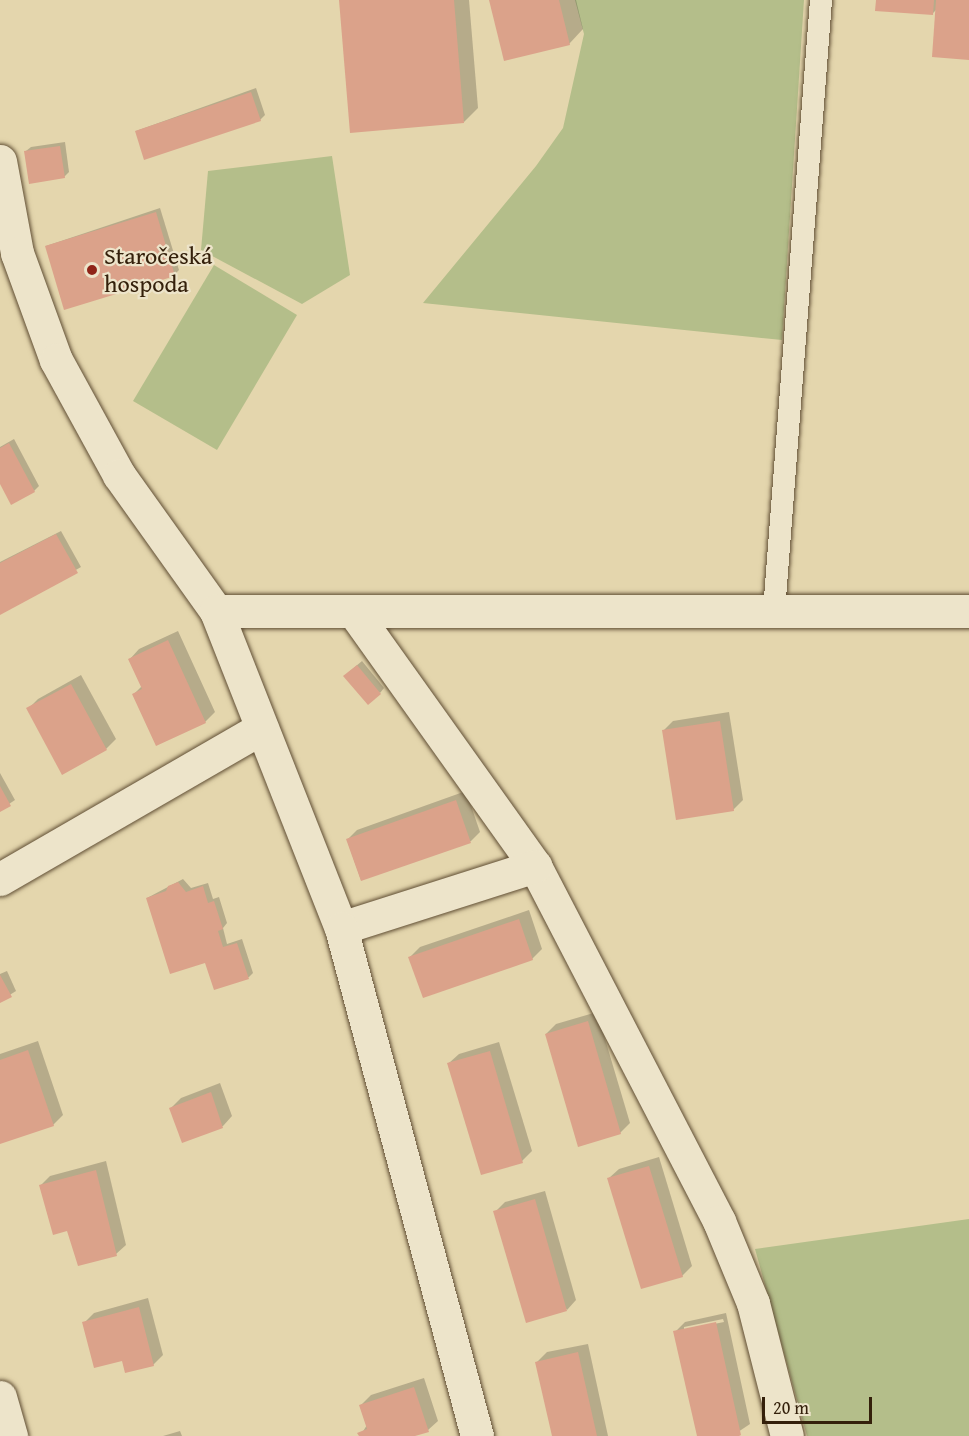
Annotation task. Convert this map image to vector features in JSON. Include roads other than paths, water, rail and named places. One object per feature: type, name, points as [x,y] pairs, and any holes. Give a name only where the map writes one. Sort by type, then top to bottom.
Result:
[{"type":"street","points":[[0,161],[3,207],[17,253],[56,360],[119,475],[216,611],[341,928],[477,1436]]},
{"type":"street","points":[[216,611],[969,611]]},
{"type":"street","points":[[354,612],[535,866],[719,1221],[753,1303],[786,1436]]},
{"type":"street","points":[[0,879],[262,728]]},
{"type":"street","points":[[341,928],[535,866]]},
{"type":"street","points":[[0,1397],[10,1436]]},
{"type":"lane","points":[[774,611],[821,0]]},
{"type":"place","name":"Staročeská hospoda","points":[[92,270]]}]
